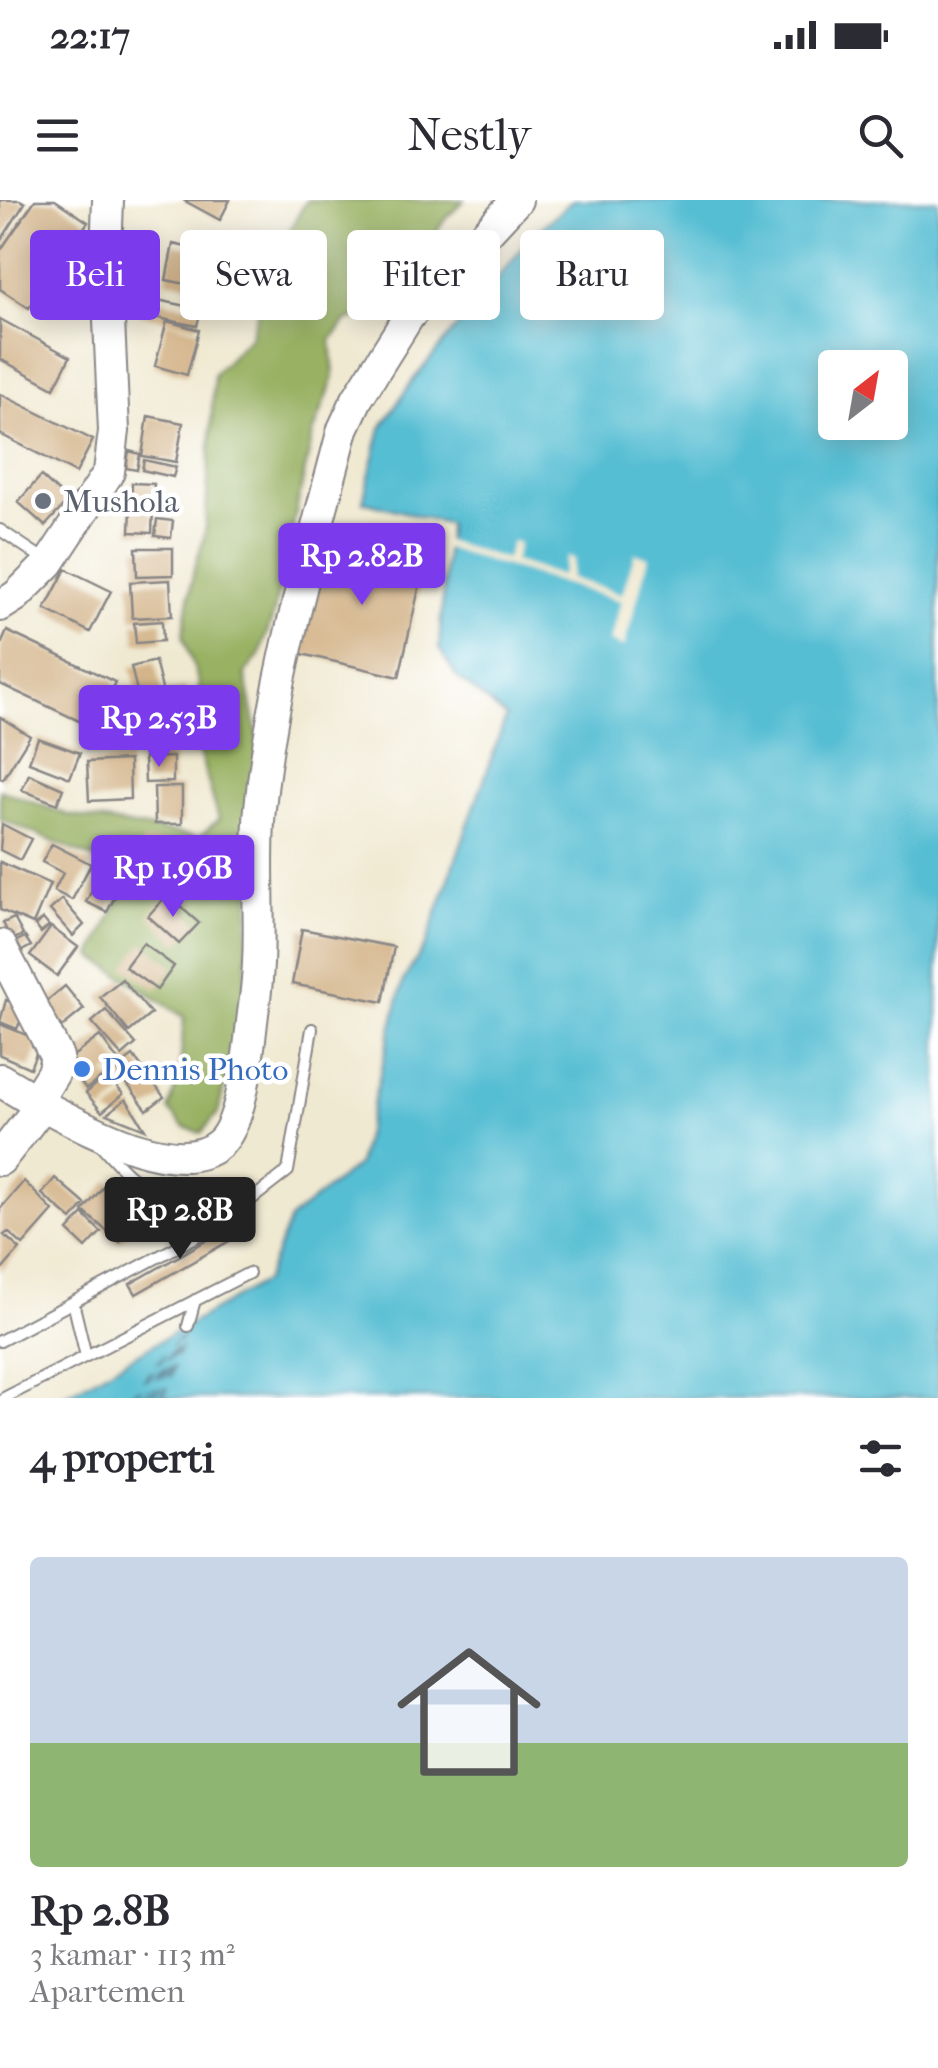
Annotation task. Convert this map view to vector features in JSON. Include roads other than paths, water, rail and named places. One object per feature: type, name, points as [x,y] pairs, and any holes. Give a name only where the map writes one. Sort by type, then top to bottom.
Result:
[{"type":"main road","points":[[0,606],[16,596],[49,563],[109,472],[114,451],[106,254],[108,200]]},
{"type":"main road","points":[[0,1080],[38,1097],[90,1132],[128,1145],[186,1157],[221,1143],[233,1121],[255,999],[258,848],[268,742],[284,656],[330,514],[344,429],[357,399],[398,332],[517,200]]},
{"type":"main road","points":[[0,946],[56,1050],[56,1064],[0,1159]]},
{"type":"main road","points":[[0,1133],[38,1097]]},
{"type":"lane","points":[[0,530],[49,563]]},
{"type":"lane","points":[[0,1340],[218,1225],[288,1171],[312,1029]]},
{"type":"lane","points":[[90,1132],[126,1173],[152,1192],[168,1196],[220,1196],[234,1213]]},
{"type":"lane","points":[[4,1398],[249,1273]]},
{"type":"lane","points":[[188,1326],[195,1300]]},
{"type":"lane","points":[[73,1302],[86,1356]]},
{"type":"water","points":[[573,200],[938,200],[938,1398],[60,1398],[265,1281],[290,1219],[358,1164],[403,981],[426,944],[506,717],[456,676],[439,648],[448,524],[363,501],[381,428],[413,380],[463,320],[500,320],[500,275],[520,250],[520,320],[664,320],[664,230],[539,230]]},
{"type":"place","name":"Mushola","points":[[43,501]]},
{"type":"place","name":"Dennis Photo","points":[[82,1069]]}]
